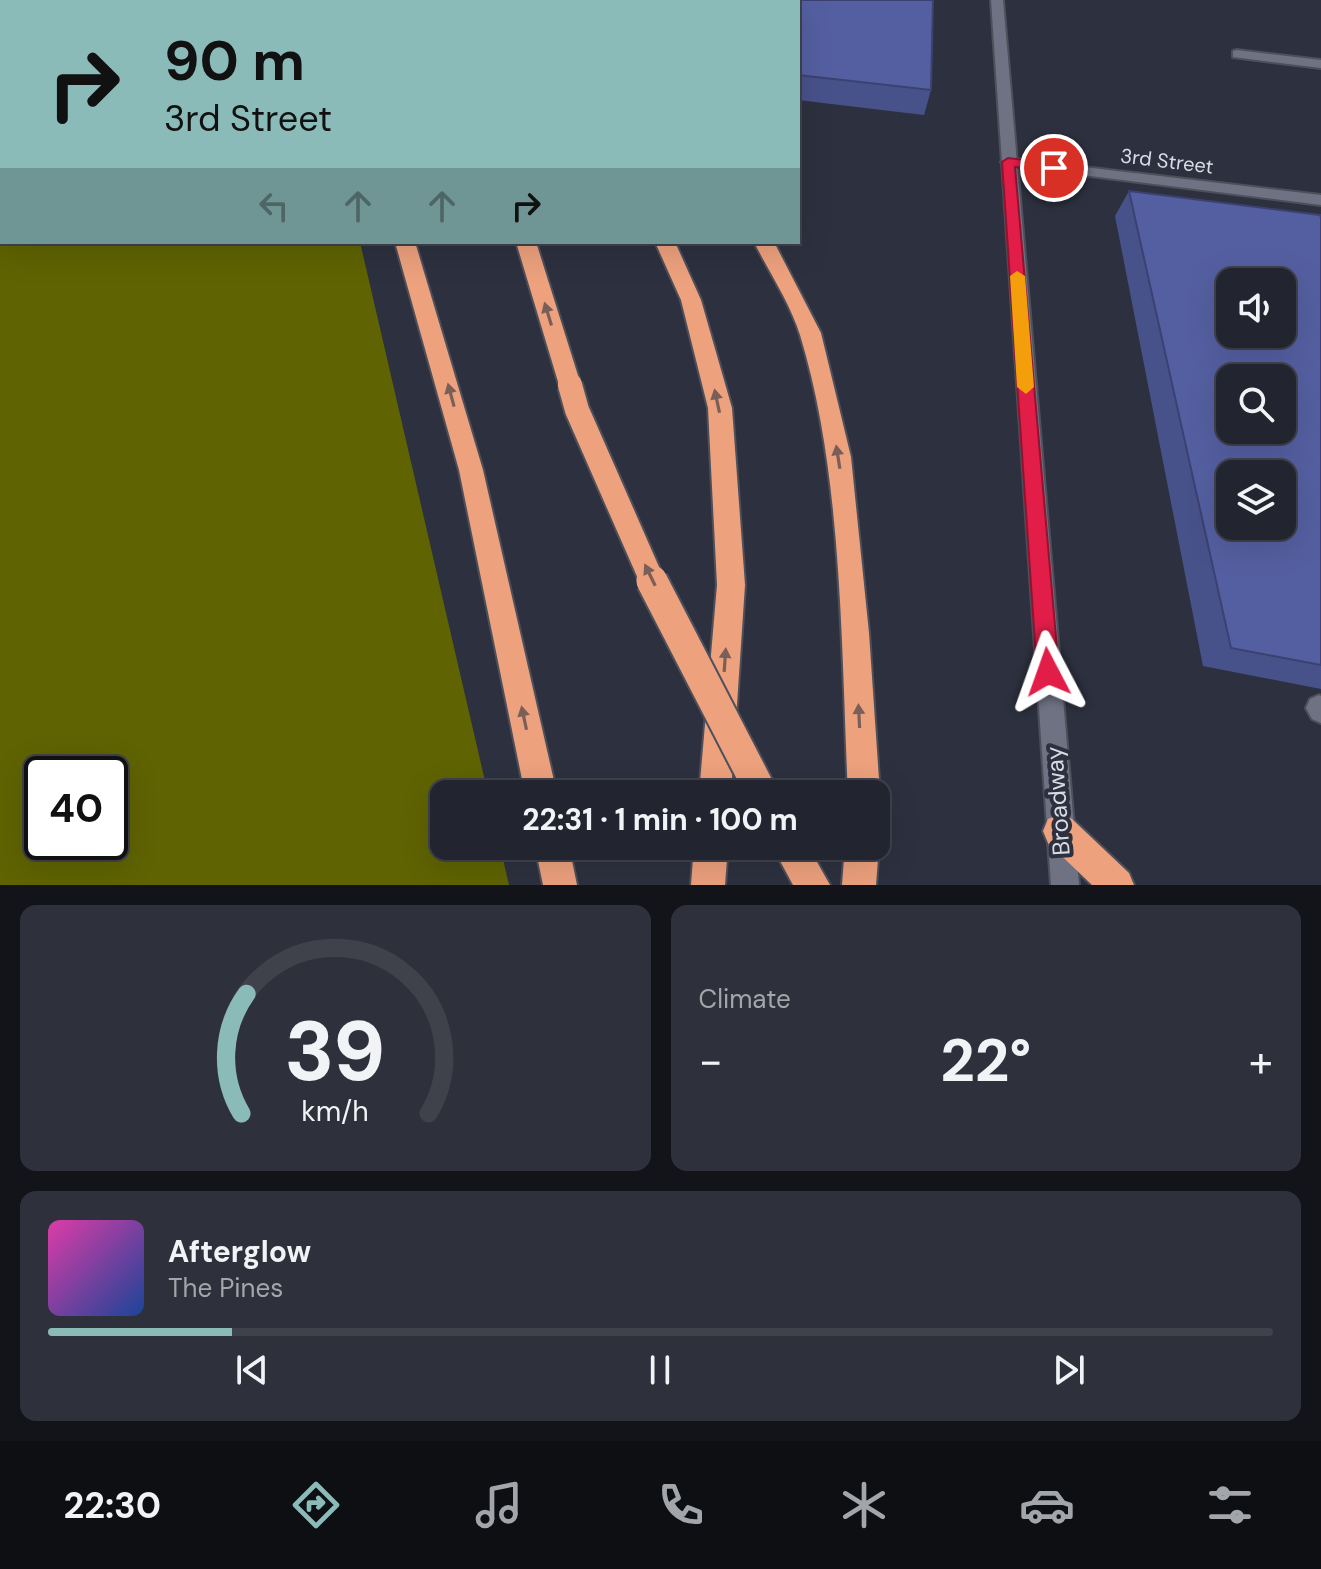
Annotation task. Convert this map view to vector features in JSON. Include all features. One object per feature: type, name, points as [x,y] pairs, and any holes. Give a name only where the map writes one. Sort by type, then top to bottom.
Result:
[{"type":"highway","points":[[406,244],[471,470],[538,780]]},
{"type":"highway","points":[[527,244],[577,410],[649,574],[755,780]]},
{"type":"highway","points":[[666,244],[691,300],[720,408],[731,585],[716,780]]},
{"type":"highway","points":[[765,244],[810,333],[839,457],[855,633],[863,780]]},
{"type":"highway","points":[[1060,831],[1117,885]]},
{"type":"highway","points":[[555,860],[560,885]]},
{"type":"highway","points":[[708,885],[710,860]]},
{"type":"highway","points":[[798,860],[813,885]]},
{"type":"highway","points":[[859,885],[861,860]]},
{"type":"street","name":"Broadway","points":[[997,0],[1065,885]]},
{"type":"street","points":[[1237,54],[1321,64]]},
{"type":"street","name":"3rd Street","points":[[1008,162],[1321,200]]},
{"type":"shaded area","points":[[0,244],[360,244],[485,780],[430,780],[430,860],[503,860],[509,885],[0,885]]},
{"type":"building","points":[[800,0],[933,0],[931,90],[800,75]]},
{"type":"building","points":[[1129,191],[1320,215],[1321,665],[1231,648]]},
{"type":"slow traffic","points":[[1017,276],[1026,387]]},
{"type":"route","points":[[1048,672],[1008,162],[1054,168]]}]
